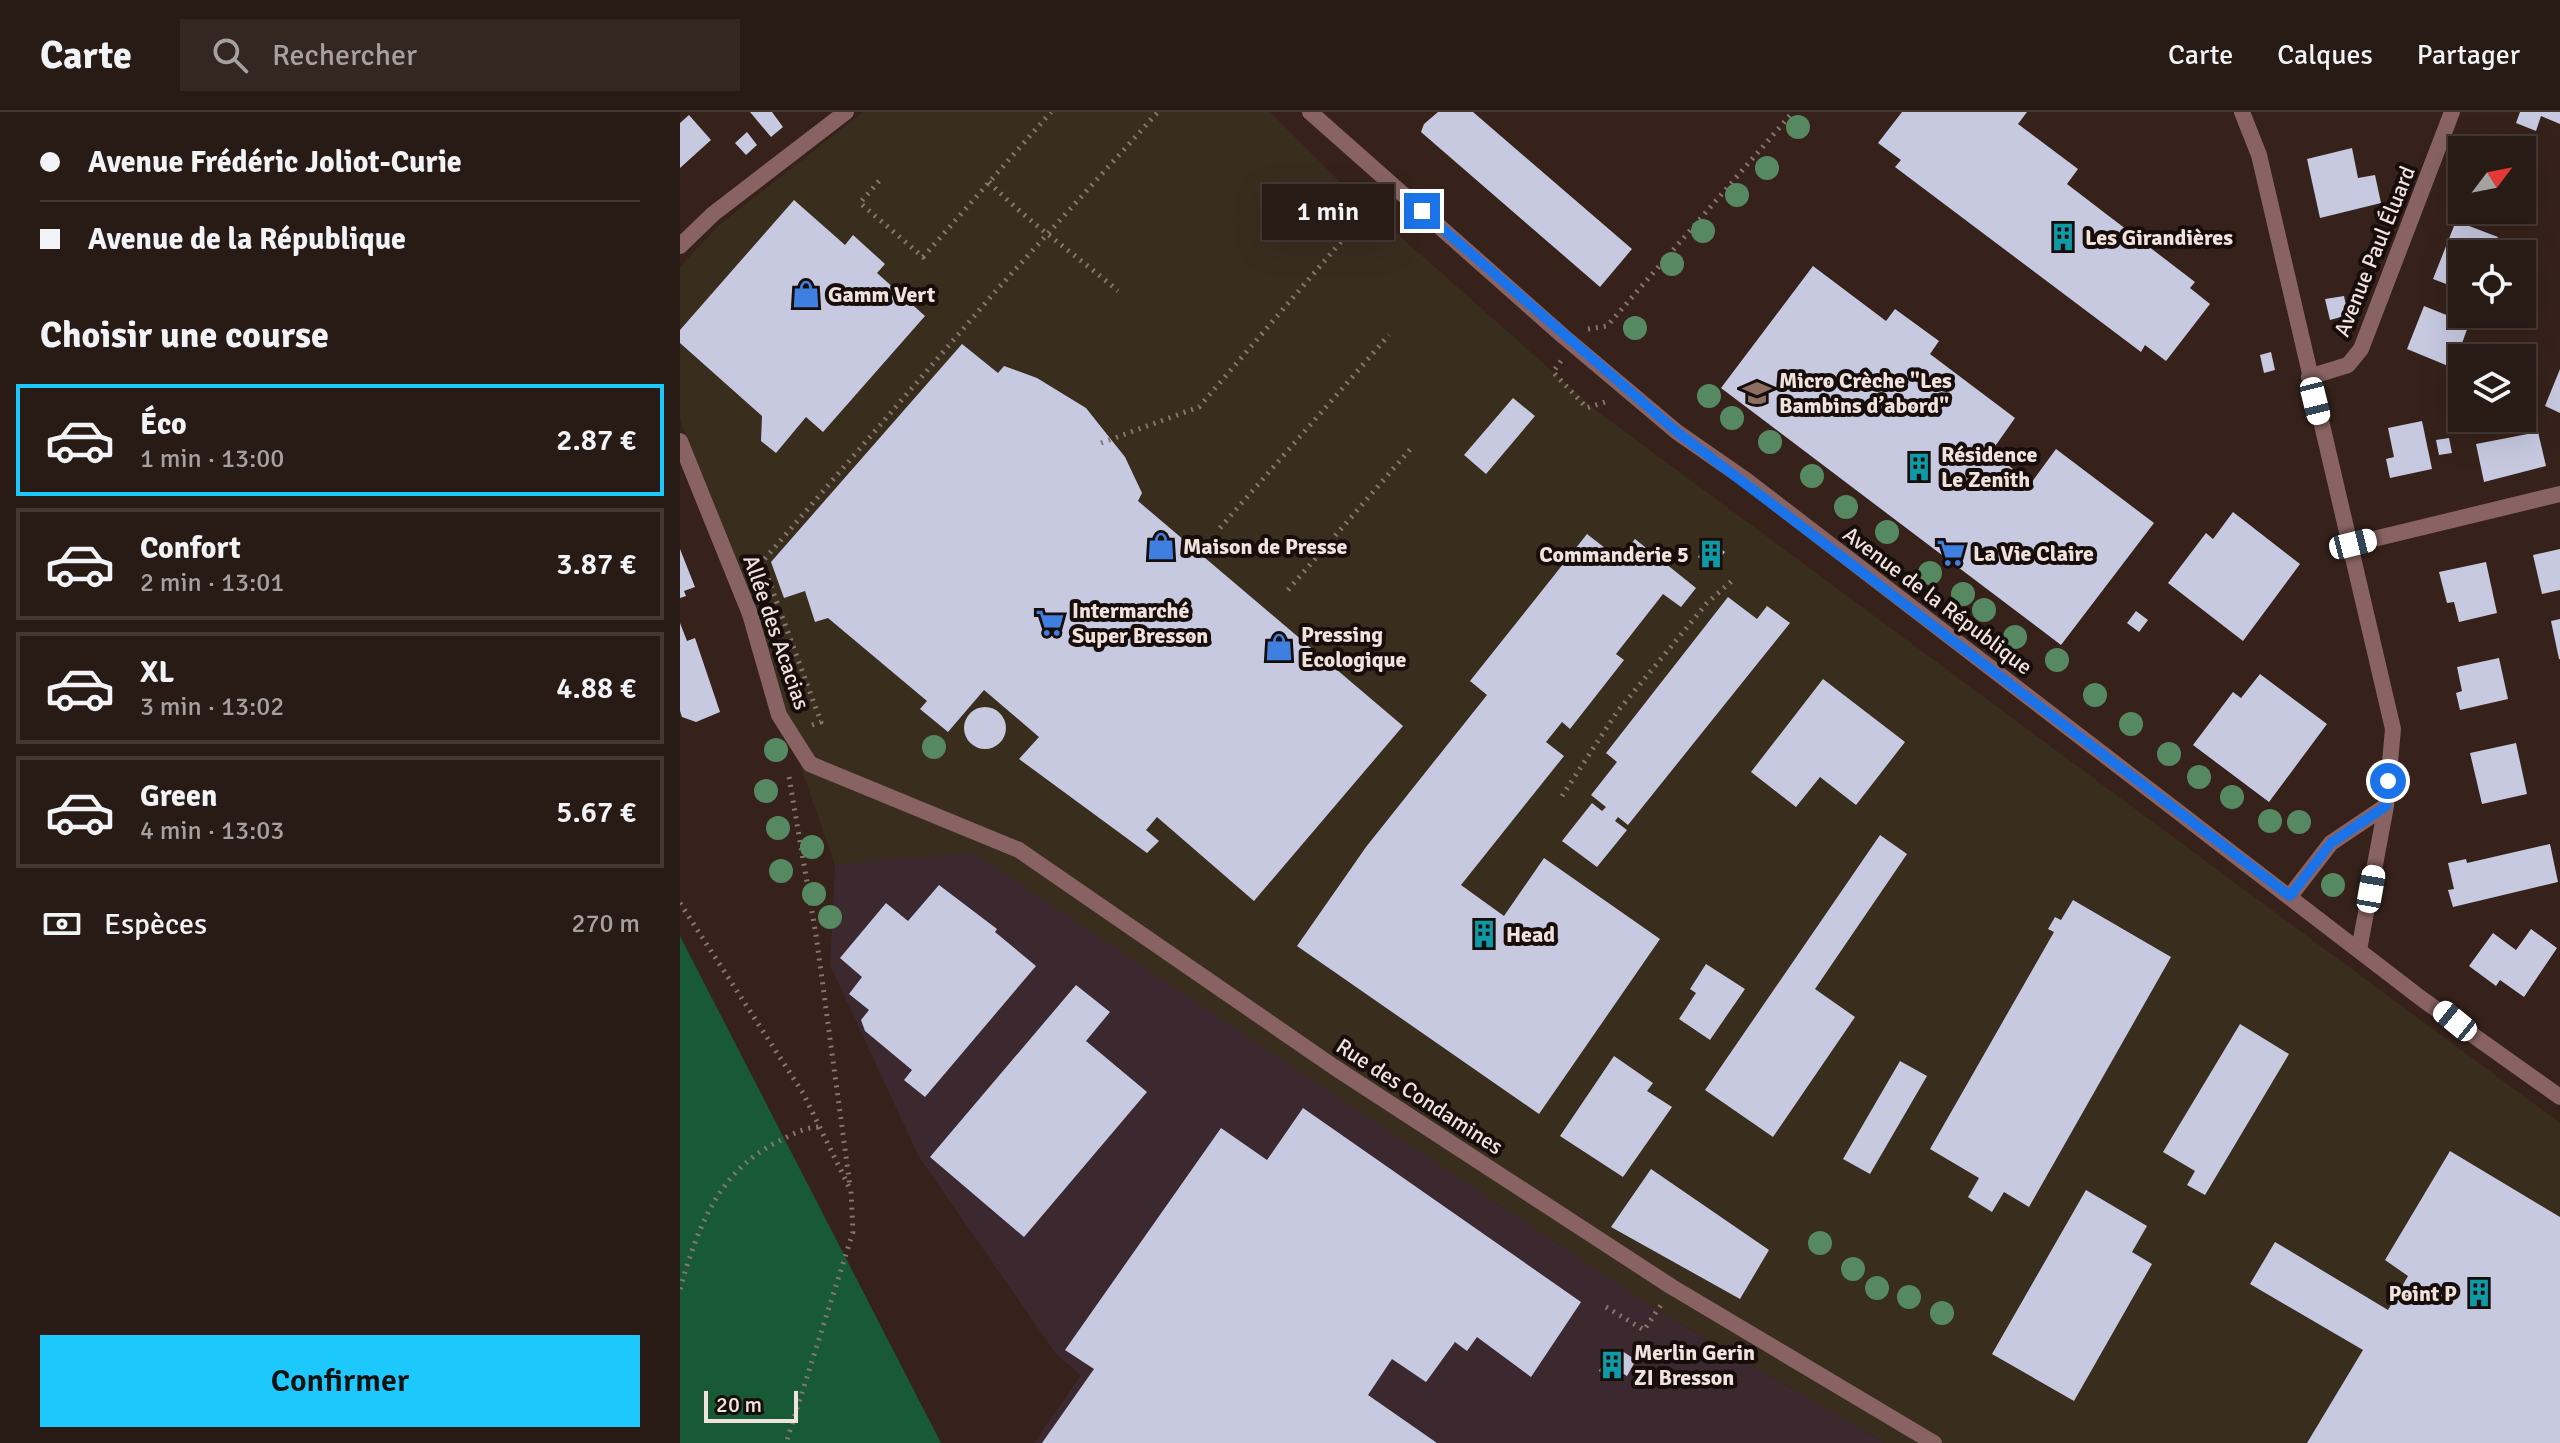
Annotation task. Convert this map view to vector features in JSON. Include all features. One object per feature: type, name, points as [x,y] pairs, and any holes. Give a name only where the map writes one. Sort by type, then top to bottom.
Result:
[{"type":"street","points":[[680,246],[713,214],[846,112]]},
{"type":"street","name":"Avenue de la République","points":[[1310,112],[1677,432],[2359,950],[2560,1097]]},
{"type":"street","points":[[2242,112],[2259,155],[2309,377],[2353,544],[2393,729],[2386,806],[2359,950]]},
{"type":"street","name":"Avenue Paul Éluard","points":[[2309,377],[2348,365],[2361,349],[2452,112]]},
{"type":"street","name":"Allée des Acacias","points":[[680,441],[750,614],[779,715],[810,764],[879,795]]},
{"type":"street","points":[[2353,544],[2560,494]]},
{"type":"street","name":"Rue des Condamines","points":[[879,795],[1019,850],[1334,1067],[1672,1287],[1934,1443]]},
{"type":"street","points":[[2290,896],[2331,843],[2386,806]]},
{"type":"path","points":[[879,181],[860,203],[923,257],[1051,112]]},
{"type":"path","points":[[790,732],[821,722],[762,562],[1046,235],[1158,112]]},
{"type":"path","points":[[1609,401],[1587,408],[1553,372],[1573,344],[1591,327],[1607,326],[1793,112]]},
{"type":"path","points":[[989,182],[1046,235],[1064,244],[1118,291]]},
{"type":"path","points":[[1101,443],[1199,407],[1364,215]]},
{"type":"path","points":[[1220,528],[1389,335]]},
{"type":"path","points":[[1288,590],[1413,446]]},
{"type":"path","points":[[1562,796],[1617,712],[1707,603],[1735,578]]},
{"type":"path","points":[[786,1443],[853,1232],[851,1191],[816,935],[787,762]]},
{"type":"path","points":[[680,903],[803,1093],[851,1191]]},
{"type":"path","points":[[680,1289],[701,1222],[742,1163],[794,1134],[820,1127]]},
{"type":"path","points":[[1606,1307],[1644,1330],[1672,1287]]},
{"type":"shaded area","points":[[863,112],[1270,112],[1349,191],[1597,411],[2560,1123],[2560,1443],[1885,1443],[1654,1308],[972,853],[835,865],[680,419],[680,267],[718,226]]},
{"type":"shaded area","points":[[972,852],[1654,1308],[1885,1443],[1034,1443],[1081,1375],[1057,1355],[919,1157],[830,965],[835,865]]},
{"type":"green space","points":[[680,936],[700,975],[941,1443],[680,1443]]},
{"type":"building","points":[[750,112],[772,112],[783,127],[771,137]]},
{"type":"building","points":[[1438,112],[1473,112],[1632,249],[1600,287],[1421,132],[1424,124]]},
{"type":"building","name":"Les Girandières","points":[[1902,112],[2027,112],[2018,124],[2078,169],[2067,184],[2195,282],[2190,288],[2210,304],[2166,361],[2145,345],[2141,352],[1895,167],[1901,160],[1878,143]]},
{"type":"building","points":[[2520,112],[2560,112],[2560,124],[2541,116],[2536,131],[2516,123]]},
{"type":"building","points":[[689,115],[711,140],[680,168],[680,123]]},
{"type":"building","points":[[747,132],[757,145],[746,155],[735,143]]},
{"type":"building","points":[[2352,148],[2358,178],[2375,175],[2381,203],[2320,218],[2307,159]]},
{"type":"building","name":"Gamm Vert","points":[[794,200],[845,245],[853,235],[885,264],[877,273],[925,316],[823,432],[806,417],[776,453],[761,441],[762,416],[680,343],[680,330]]},
{"type":"building","points":[[2455,224],[2464,224],[2498,237],[2497,240],[2448,240]]},
{"type":"building","points":[[2448,241],[2448,285],[2433,279]]},
{"type":"building","name":"Résidence Le Zenith","points":[[1813,266],[1886,321],[1895,309],[1939,341],[1930,354],[2015,418],[1991,452],[2031,483],[2056,449],[2154,523],[2061,645],[1721,388]]},
{"type":"building","points":[[2344,296],[2348,315],[2330,320],[2325,299]]},
{"type":"building","points":[[2424,306],[2448,316],[2448,328],[2468,328],[2462,344],[2448,344],[2448,366],[2407,349]]},
{"type":"building","points":[[962,344],[998,373],[1004,366],[1037,378],[1086,408],[1125,457],[1142,493],[1138,501],[1403,726],[1254,901],[1157,817],[1146,830],[1159,841],[1147,853],[1019,759],[1039,737],[984,690],[948,732],[920,709],[927,701],[828,618],[815,622],[805,591],[784,598],[771,562]]},
{"type":"building","points":[[2271,352],[2275,370],[2264,373],[2260,355]]},
{"type":"building","points":[[2560,369],[2560,413],[2545,406]]},
{"type":"building","points":[[1513,398],[1535,416],[1486,474],[1464,455]]},
{"type":"building","points":[[2422,421],[2432,469],[2390,478],[2386,459],[2394,457],[2388,428]]},
{"type":"building","points":[[2538,432],[2546,466],[2484,482],[2476,444]]},
{"type":"building","points":[[2449,438],[2452,453],[2439,455],[2436,440]]},
{"type":"building","points":[[2233,512],[2300,564],[2243,641],[2168,583],[2206,533],[2213,539]]},
{"type":"building","name":"Head","points":[[1587,534],[1619,559],[1635,539],[1696,588],[1681,607],[1663,594],[1616,654],[1624,660],[1570,729],[1562,722],[1546,742],[1564,756],[1461,885],[1504,916],[1544,858],[1660,939],[1539,1114],[1297,946],[1366,847],[1487,695],[1470,681]]},
{"type":"building","name":"Commanderie 5","points":[[1710,541],[1725,552],[1712,568],[1698,557]]},
{"type":"building","points":[[680,549],[695,587],[684,591],[686,596],[680,598]]},
{"type":"building","points":[[2560,549],[2560,590],[2542,594],[2533,555]]},
{"type":"building","points":[[2486,562],[2497,613],[2459,622],[2454,602],[2447,603],[2439,572]]},
{"type":"building","points":[[1728,597],[1757,619],[1767,606],[1790,623],[1628,825],[1618,817],[1615,821],[1627,830],[1597,867],[1562,841],[1592,803],[1602,811],[1606,807],[1591,795],[1617,762],[1606,753]]},
{"type":"building","points":[[2136,611],[2148,620],[2139,632],[2127,623]]},
{"type":"building","points":[[2560,619],[2560,659],[2559,659],[2551,621]]},
{"type":"building","points":[[680,623],[687,641],[695,638],[720,712],[696,722],[682,717],[680,711]]},
{"type":"building","points":[[2499,658],[2508,699],[2460,710],[2456,693],[2462,691],[2457,667]]},
{"type":"building","points":[[2260,674],[2327,724],[2269,802],[2193,745],[2233,692],[2241,698]]},
{"type":"building","points":[[1823,679],[1905,742],[1856,805],[1820,777],[1796,807],[1751,772]]},
{"type":"building","points":[[985,707],[1000,713],[1006,728],[1000,743],[985,749],[970,743],[964,728],[970,713]]},
{"type":"building","points":[[2516,743],[2527,794],[2482,804],[2470,753]]},
{"type":"building","points":[[1880,835],[1907,854],[1815,989],[1855,1017],[1773,1137],[1705,1090]]},
{"type":"building","points":[[2550,844],[2558,882],[2453,907],[2448,890],[2454,889],[2448,863],[2466,859],[2467,863]]},
{"type":"building","points":[[939,885],[997,929],[995,932],[1036,966],[925,1097],[904,1080],[912,1070],[865,1031],[861,1020],[869,1010],[849,994],[862,977],[840,958],[886,903],[908,921]]},
{"type":"building","points":[[2073,900],[2171,957],[2029,1207],[2004,1192],[1992,1212],[1968,1197],[1979,1178],[1930,1149],[2054,932],[2048,929],[2055,917],[2061,920]]},
{"type":"building","points":[[2531,929],[2557,948],[2524,997],[2500,980],[2496,986],[2469,966],[2493,933],[2516,950]]},
{"type":"building","points":[[1706,964],[1745,989],[1710,1040],[1679,1019],[1696,993],[1690,989]]},
{"type":"building","points":[[1076,985],[1110,1012],[1086,1041],[1147,1092],[1024,1237],[930,1157]]},
{"type":"building","points":[[2240,1024],[2289,1054],[2205,1195],[2187,1185],[2195,1171],[2163,1152]]},
{"type":"building","points":[[1614,1056],[1653,1083],[1647,1091],[1672,1107],[1623,1177],[1560,1136]]},
{"type":"building","points":[[1900,1061],[1927,1076],[1870,1174],[1843,1159]]},
{"type":"building","points":[[1303,1108],[1581,1302],[1531,1377],[1477,1337],[1467,1351],[1455,1342],[1426,1382],[1392,1359],[1368,1395],[1437,1443],[1042,1443],[1094,1369],[1065,1350],[1221,1128],[1267,1160]]},
{"type":"building","name":"Point P","points":[[2450,1151],[2560,1217],[2560,1443],[2307,1443],[2363,1350],[2250,1284],[2275,1242],[2388,1310],[2408,1276],[2385,1260]]},
{"type":"building","points":[[1651,1169],[1769,1250],[1740,1299],[1611,1227]]},
{"type":"building","points":[[2086,1190],[2147,1226],[2132,1252],[2152,1264],[2074,1401],[1992,1354]]},
{"type":"building","name":"Merlin Gerin ZI Bresson","points":[[1622,1351],[1636,1360],[1627,1376],[1617,1370],[1612,1378],[1599,1371],[1608,1355],[1616,1360]]},
{"type":"place","name":"Les Girandières","points":[[2063,237]]},
{"type":"place","name":"Gamm Vert","points":[[806,294]]},
{"type":"place","name":"Micro Crèche \"Les Bambins d’abord\"","points":[[1757,393]]},
{"type":"place","name":"Résidence Le Zenith","points":[[1919,467]]},
{"type":"place","name":"Maison de Presse","points":[[1161,546]]},
{"type":"place","name":"La Vie Claire","points":[[1951,553]]},
{"type":"place","name":"Commanderie 5","points":[[1711,554]]},
{"type":"place","name":"Intermarché Super Bresson","points":[[1050,623]]},
{"type":"place","name":"Pressing Ecologique","points":[[1279,647]]},
{"type":"place","name":"Head","points":[[1484,934]]},
{"type":"place","name":"Point P","points":[[2479,1293]]},
{"type":"place","name":"Merlin Gerin ZI Bresson","points":[[1612,1365]]},
{"type":"route","points":[[1422,211],[1677,432],[1746,480],[2290,896],[2331,843],[2386,806],[2388,781]]}]
